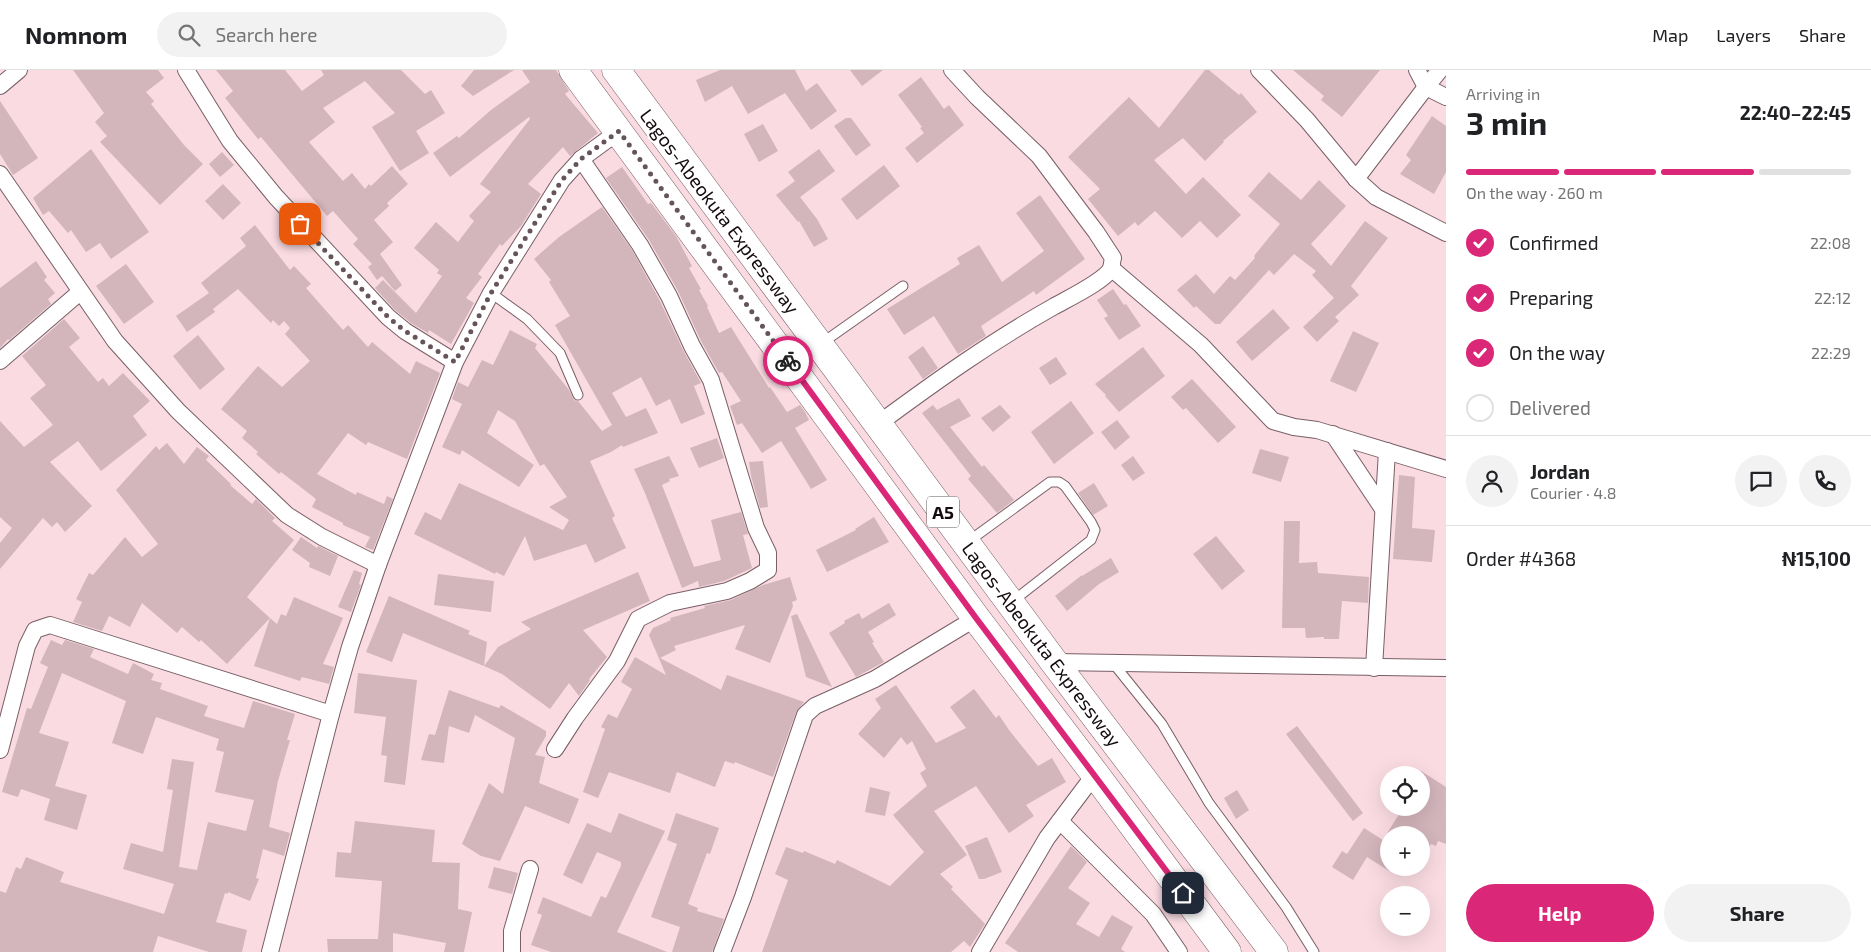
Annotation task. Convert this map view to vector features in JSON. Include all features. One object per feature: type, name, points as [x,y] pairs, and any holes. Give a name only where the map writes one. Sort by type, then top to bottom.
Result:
[{"type":"highway","name":"Lagos-Abeokuta Expressway","points":[[573,70],[976,618],[1095,774],[1226,952]]},
{"type":"highway","name":"Lagos-Abeokuta Expressway","points":[[616,70],[1054,662],[1274,952]]},
{"type":"street","points":[[0,86],[19,70]]},
{"type":"street","points":[[186,70],[230,141],[276,197],[388,317],[405,331],[455,362]]},
{"type":"street","points":[[878,424],[1013,329],[1084,289],[1105,275],[1111,268],[1113,258],[1096,232],[1039,156],[977,98],[952,70]]},
{"type":"street","points":[[1259,70],[1307,120],[1356,179],[1376,197],[1446,233]]},
{"type":"street","points":[[1417,70],[1426,86],[1446,97]]},
{"type":"street","points":[[1356,179],[1440,70]]},
{"type":"street","points":[[270,952],[331,714],[350,648],[378,565],[455,362],[491,293],[562,180],[581,159],[619,131]]},
{"type":"street","points":[[555,749],[617,661],[638,619],[670,604],[727,591],[750,582],[768,570],[768,553],[756,528],[711,380],[692,346],[669,296],[640,245],[581,159]]},
{"type":"street","points":[[0,174],[115,341],[178,411],[287,515],[322,537],[378,565]]},
{"type":"street","points":[[1111,268],[1201,345],[1273,421],[1333,434],[1446,469]]},
{"type":"street","points":[[0,361],[80,292]]},
{"type":"street","points":[[1333,434],[1383,509]]},
{"type":"street","points":[[1374,668],[1387,451]]},
{"type":"street","points":[[722,952],[806,715],[815,706],[876,679],[976,618]]},
{"type":"street","points":[[0,750],[27,646],[35,630],[50,625],[331,714]]},
{"type":"street","points":[[1054,662],[1446,668]]},
{"type":"street","points":[[980,952],[1047,838],[1095,774]]},
{"type":"street","points":[[1060,821],[1153,914],[1179,952]]},
{"type":"street","points":[[512,952],[512,931],[530,869]]},
{"type":"lane","points":[[820,345],[903,286]]},
{"type":"lane","points":[[491,293],[527,319],[560,353],[578,396]]},
{"type":"lane","points":[[966,543],[1050,482],[1059,482],[1065,486],[1095,530],[1091,540],[1010,603]]},
{"type":"lane","points":[[1112,663],[1162,724],[1209,803],[1286,907],[1314,952]]},
{"type":"building","points":[[73,70],[158,70],[164,78],[146,92],[154,101],[151,104],[184,145],[203,164],[160,205],[100,142],[107,136],[95,122],[104,113]]},
{"type":"building","points":[[216,70],[285,70],[302,91],[324,75],[321,70],[401,70],[425,94],[431,90],[445,113],[416,131],[429,153],[400,171],[372,127],[395,113],[365,81],[323,108],[335,122],[309,142],[343,181],[352,173],[365,189],[369,184],[371,186],[392,166],[408,184],[387,203],[389,206],[374,220],[393,242],[380,254],[402,285],[395,291],[382,276],[377,280],[368,267],[372,264],[353,244],[358,239],[333,211],[327,216],[261,137],[258,139],[225,98],[233,91]]},
{"type":"building","points":[[474,70],[514,70],[473,96],[461,86]]},
{"type":"building","points":[[522,70],[556,70],[569,91],[565,94],[598,133],[570,156],[563,147],[528,184],[541,194],[521,226],[502,246],[500,244],[478,274],[482,277],[466,298],[474,303],[451,344],[429,330],[428,333],[411,323],[395,310],[375,288],[383,280],[416,313],[442,276],[437,273],[439,270],[414,248],[436,222],[458,242],[474,221],[469,216],[491,192],[480,184],[530,119],[529,117],[450,177],[433,153],[457,136],[459,138],[491,110],[530,82]]},
{"type":"building","points":[[720,70],[795,70],[806,91],[817,83],[837,111],[811,130],[785,93],[748,114],[732,86],[705,102],[696,80]]},
{"type":"building","points":[[850,70],[883,70],[862,86]]},
{"type":"building","points":[[1205,70],[1209,70],[1239,95],[1241,93],[1257,112],[1223,141],[1205,161],[1183,138],[1154,160],[1186,194],[1203,177],[1241,215],[1217,238],[1200,221],[1182,238],[1155,211],[1138,226],[1135,222],[1118,236],[1088,199],[1100,189],[1068,157],[1129,97],[1159,128]]},
{"type":"building","points":[[1293,70],[1380,70],[1342,117],[1321,100],[1324,96]]},
{"type":"building","points":[[921,77],[944,109],[949,105],[964,125],[917,163],[905,148],[924,133],[920,128],[922,127],[898,95]]},
{"type":"building","points":[[0,101],[38,158],[13,175],[0,154]]},
{"type":"building","points":[[1432,116],[1446,126],[1446,172],[1434,194],[1400,174],[1411,160],[1406,155]]},
{"type":"building","points":[[846,118],[851,118],[871,145],[856,156],[834,126]]},
{"type":"building","points":[[763,124],[778,151],[759,162],[744,134]]},
{"type":"building","points":[[91,149],[149,232],[111,259],[100,243],[86,252],[71,230],[68,233],[49,211],[43,215],[33,198]]},
{"type":"building","points":[[819,149],[835,171],[800,197],[817,219],[828,239],[814,247],[799,221],[776,195],[795,181],[788,172]]},
{"type":"building","points":[[222,152],[234,165],[220,177],[209,164]]},
{"type":"building","points":[[884,165],[900,186],[857,220],[841,199]]},
{"type":"building","points":[[622,167],[648,204],[651,203],[676,236],[692,266],[689,268],[701,289],[699,290],[719,333],[731,327],[769,388],[787,412],[800,405],[805,412],[809,420],[795,428],[827,480],[811,489],[781,441],[762,453],[742,423],[737,425],[730,406],[741,401],[722,372],[719,373],[701,341],[678,291],[649,240],[606,178]]},
{"type":"building","points":[[1269,172],[1301,200],[1319,180],[1346,206],[1311,244],[1331,266],[1365,221],[1388,238],[1351,286],[1359,295],[1335,317],[1339,321],[1317,342],[1303,327],[1334,298],[1312,275],[1316,271],[1294,254],[1274,275],[1269,270],[1220,324],[1215,324],[1196,306],[1194,308],[1177,290],[1196,274],[1214,294],[1230,276],[1235,280],[1255,258],[1254,256],[1280,224],[1248,196]]},
{"type":"building","points":[[223,184],[241,203],[223,220],[205,201]]},
{"type":"building","points":[[1040,195],[1085,259],[1036,295],[1034,291],[981,326],[986,336],[958,354],[934,316],[904,335],[887,309],[960,264],[957,258],[979,245],[1002,282],[1044,251],[1016,213]]},
{"type":"building","points":[[602,207],[632,250],[701,383],[694,386],[705,414],[681,424],[670,399],[656,406],[641,377],[612,393],[626,417],[646,408],[658,433],[623,447],[622,445],[590,461],[615,516],[612,518],[626,548],[595,563],[586,544],[534,561],[525,536],[504,576],[496,572],[495,574],[414,534],[425,512],[441,520],[459,483],[563,530],[569,520],[549,507],[567,497],[544,464],[540,466],[515,421],[498,410],[487,433],[534,465],[519,487],[462,450],[460,455],[442,447],[462,404],[452,399],[458,382],[468,387],[482,360],[493,365],[510,330],[537,344],[535,348],[569,390],[574,400],[578,401],[602,431],[612,425],[555,325],[570,316],[549,282],[551,280],[534,259],[559,237]]},
{"type":"building","points":[[255,225],[290,270],[294,266],[311,284],[306,288],[343,330],[348,325],[368,347],[372,342],[410,374],[416,361],[440,373],[407,459],[368,442],[366,445],[348,433],[317,474],[356,495],[357,492],[384,504],[387,496],[393,499],[373,550],[365,547],[370,537],[343,525],[343,523],[312,507],[316,499],[281,472],[279,474],[256,454],[258,452],[242,438],[247,431],[221,409],[258,366],[282,387],[310,361],[285,334],[290,328],[284,321],[279,326],[273,320],[271,323],[238,289],[213,309],[215,312],[187,332],[176,316],[209,293],[201,283],[246,246],[240,238]]},
{"type":"building","points":[[36,261],[47,277],[44,280],[55,293],[48,299],[51,304],[8,339],[0,348],[0,288]]},
{"type":"building","points":[[126,264],[154,302],[124,324],[96,286]]},
{"type":"building","points":[[1113,289],[1141,326],[1119,340],[1104,318],[1108,316],[1097,300]]},
{"type":"building","points":[[1273,309],[1290,328],[1252,361],[1236,342]]},
{"type":"building","points":[[64,319],[80,338],[69,347],[98,382],[103,378],[109,386],[123,373],[150,401],[133,416],[147,435],[101,471],[78,441],[50,462],[92,506],[65,532],[57,522],[52,527],[43,518],[0,569],[0,543],[12,528],[0,517],[0,421],[24,447],[53,425],[30,398],[46,385],[22,356]]},
{"type":"building","points":[[1353,331],[1379,343],[1356,392],[1330,381]]},
{"type":"building","points":[[198,335],[225,369],[200,390],[173,356]]},
{"type":"building","points":[[923,346],[938,368],[923,379],[908,357]]},
{"type":"building","points":[[1143,347],[1165,376],[1119,412],[1095,384]]},
{"type":"building","points":[[1056,357],[1067,374],[1050,385],[1039,368]]},
{"type":"building","points":[[1192,379],[1236,427],[1218,443],[1186,408],[1183,410],[1171,397]]},
{"type":"building","points":[[959,398],[971,416],[950,427],[982,467],[984,465],[1014,500],[997,513],[968,479],[971,476],[922,413],[933,405],[937,410]]},
{"type":"building","points":[[1071,401],[1094,433],[1054,464],[1031,432]]},
{"type":"building","points":[[1000,405],[1011,417],[993,432],[981,418]]},
{"type":"building","points":[[1117,420],[1130,437],[1115,450],[1101,432]]},
{"type":"building","points":[[717,438],[724,458],[699,468],[690,448]]},
{"type":"building","points":[[167,443],[184,464],[197,447],[209,456],[206,460],[230,485],[252,504],[256,499],[275,518],[272,521],[294,540],[247,597],[270,618],[227,664],[201,640],[199,642],[182,627],[177,633],[142,603],[130,627],[109,616],[102,631],[73,622],[82,602],[76,599],[89,573],[93,575],[125,537],[142,557],[158,544],[116,490],[156,446],[159,450]]},
{"type":"building","points":[[1260,449],[1289,457],[1281,482],[1252,473]]},
{"type":"building","points":[[669,456],[679,476],[669,479],[670,481],[662,485],[694,567],[721,560],[711,520],[741,512],[748,534],[743,535],[752,568],[724,581],[699,587],[698,581],[682,588],[634,469]]},
{"type":"building","points":[[1133,456],[1145,473],[1133,481],[1121,465]]},
{"type":"building","points":[[763,461],[768,507],[760,508],[749,462]]},
{"type":"building","points":[[1399,475],[1415,477],[1412,528],[1435,530],[1432,562],[1393,559]]},
{"type":"building","points":[[1094,483],[1108,506],[1093,515],[1078,493]]},
{"type":"building","points":[[874,517],[889,542],[827,572],[816,550],[856,530]]},
{"type":"building","points":[[1284,521],[1300,521],[1299,563],[1317,562],[1318,573],[1369,577],[1368,603],[1342,601],[1339,639],[1324,639],[1324,637],[1306,638],[1305,628],[1282,628]]},
{"type":"building","points":[[1216,536],[1245,571],[1222,590],[1193,554]]},
{"type":"building","points":[[301,537],[317,548],[318,546],[338,556],[330,576],[309,567],[310,563],[292,550]]},
{"type":"building","points":[[1111,558],[1119,572],[1099,584],[1067,611],[1055,596],[1082,575]]},
{"type":"building","points":[[354,570],[362,573],[359,584],[361,585],[351,612],[338,607]]},
{"type":"building","points":[[638,572],[650,601],[583,630],[607,657],[589,679],[579,696],[569,683],[550,709],[502,674],[484,666],[498,647],[531,629],[521,622]]},
{"type":"building","points":[[438,574],[494,581],[491,612],[434,605]]},
{"type":"building","points":[[790,577],[797,600],[792,602],[793,606],[770,663],[735,649],[745,625],[674,646],[676,650],[660,658],[721,690],[727,675],[804,702],[796,712],[773,777],[735,762],[734,764],[725,761],[715,787],[677,772],[670,793],[609,772],[598,798],[583,792],[605,729],[601,727],[608,714],[617,718],[632,689],[621,682],[635,657],[666,675],[649,635],[653,628],[671,620],[670,618],[705,608],[704,606],[731,600],[763,585]]},
{"type":"building","points":[[389,596],[470,631],[468,634],[487,642],[484,666],[403,633],[392,662],[366,652]]},
{"type":"building","points":[[294,597],[343,618],[323,664],[334,667],[329,684],[302,677],[300,681],[254,666],[270,618],[277,624],[281,614],[286,616]]},
{"type":"building","points":[[889,603],[896,615],[868,632],[874,642],[872,643],[884,662],[856,677],[829,633],[845,623],[844,621],[859,613],[862,619]]},
{"type":"building","points":[[797,614],[832,687],[806,677],[791,616]]},
{"type":"building","points":[[51,640],[62,645],[65,640],[94,649],[90,657],[128,674],[133,663],[154,674],[151,680],[162,683],[160,689],[208,706],[204,716],[244,728],[253,701],[295,714],[287,740],[290,740],[278,781],[269,827],[290,833],[284,856],[263,849],[256,878],[259,879],[250,901],[228,892],[228,894],[225,893],[216,922],[247,930],[242,952],[209,952],[158,936],[153,952],[0,952],[0,891],[6,893],[16,867],[21,869],[26,857],[64,872],[60,882],[164,914],[174,884],[123,869],[131,843],[163,852],[173,790],[167,789],[172,759],[194,762],[179,867],[197,870],[208,822],[246,831],[254,800],[215,792],[224,752],[216,750],[219,739],[156,717],[143,754],[112,743],[126,701],[62,673],[39,733],[69,742],[55,786],[87,795],[77,830],[44,820],[50,799],[21,789],[18,797],[2,792],[27,708],[31,709],[48,667],[40,663]]},
{"type":"building","points":[[358,673],[417,680],[405,785],[384,782],[387,756],[381,755],[386,717],[354,713]]},
{"type":"building","points":[[896,685],[936,743],[966,728],[950,707],[974,689],[996,718],[999,715],[1038,766],[1052,758],[1066,782],[1026,805],[1034,816],[1009,833],[976,786],[934,811],[967,855],[940,874],[953,887],[951,889],[985,924],[970,947],[964,941],[951,952],[762,952],[788,880],[775,874],[786,847],[803,853],[804,851],[835,864],[837,860],[890,886],[924,852],[893,815],[927,786],[920,773],[926,769],[912,741],[907,745],[901,737],[884,758],[858,734],[881,708],[875,699]]},
{"type":"building","points":[[449,690],[499,708],[501,705],[546,731],[546,736],[535,755],[545,757],[539,783],[579,799],[569,824],[525,806],[500,861],[481,856],[462,844],[489,783],[503,794],[515,738],[475,715],[469,733],[449,726],[444,763],[421,760],[429,734],[435,735]]},
{"type":"building","points":[[1297,726],[1363,813],[1353,821],[1286,734]]},
{"type":"building","points":[[1430,777],[1446,787],[1446,844],[1438,841],[1436,846],[1431,844],[1430,846],[1430,826],[1392,826],[1398,816],[1430,816]]},
{"type":"building","points":[[870,787],[890,792],[885,816],[865,812]]},
{"type":"building","points":[[1237,790],[1249,810],[1236,819],[1224,798]]},
{"type":"building","points":[[619,813],[665,831],[617,932],[667,952],[551,952],[531,945],[542,915],[537,913],[543,897],[591,917],[601,896],[606,898],[621,866],[621,862],[597,852],[582,884],[563,875],[587,823],[611,833]]},
{"type":"building","points":[[676,813],[719,828],[710,854],[707,853],[688,904],[698,908],[697,911],[724,919],[712,952],[672,952],[680,927],[651,917],[677,844],[667,840]]},
{"type":"building","points":[[355,821],[435,830],[432,862],[460,863],[458,909],[472,912],[464,952],[444,952],[446,943],[393,933],[393,952],[328,952],[327,939],[378,939],[382,881],[335,877],[337,852],[351,853]]},
{"type":"building","points":[[1364,828],[1380,838],[1380,865],[1367,857],[1353,880],[1332,867],[1342,851],[1347,854]]},
{"type":"building","points":[[987,837],[1002,872],[979,879],[965,846]]},
{"type":"building","points":[[1071,846],[1087,862],[1068,888],[1090,903],[1076,924],[1099,937],[1112,915],[1133,927],[1121,949],[1125,952],[1018,952],[1005,943]]},
{"type":"building","points":[[494,867],[518,873],[512,894],[488,888]]},
{"type":"way so far","points":[[300,224],[388,317],[405,331],[455,362],[491,293],[562,180],[581,159],[619,131],[788,361]]},
{"type":"route","points":[[788,361],[976,618],[1183,893]]}]
